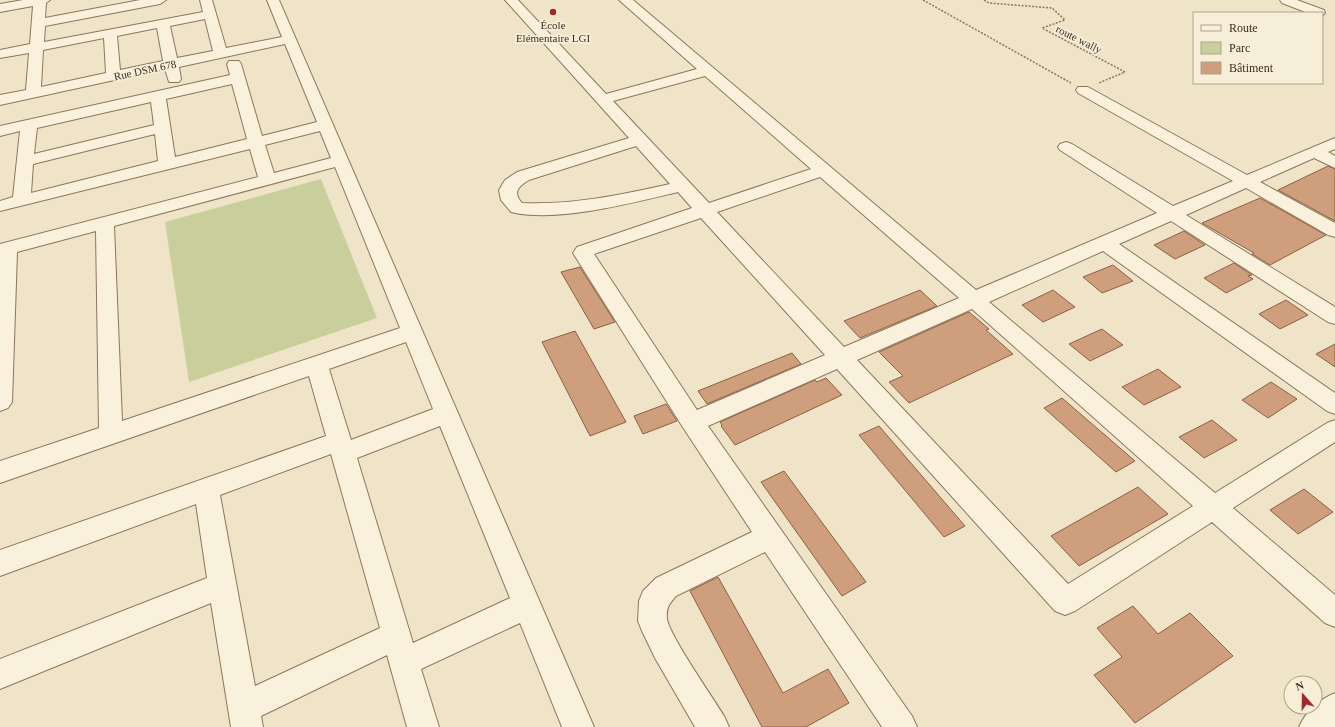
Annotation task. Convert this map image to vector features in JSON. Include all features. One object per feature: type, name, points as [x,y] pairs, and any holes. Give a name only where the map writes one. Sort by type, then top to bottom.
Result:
[{"type":"street","points":[[0,8],[42,0],[33,93]]},
{"type":"street","points":[[39,23],[160,0]]},
{"type":"street","points":[[206,0],[210,14],[238,78],[267,180]]},
{"type":"street","points":[[273,0],[578,727]]},
{"type":"street","points":[[511,0],[1065,601],[1335,430]]},
{"type":"street","points":[[625,0],[1335,613]]},
{"type":"street","points":[[1286,0],[1316,12]]},
{"type":"street","points":[[0,54],[210,14]]},
{"type":"street","points":[[163,23],[176,92]]},
{"type":"street","points":[[110,34],[113,77]]},
{"type":"street","name":"Rue DSM 678","points":[[0,100],[290,39]]},
{"type":"street","points":[[603,99],[708,71]]},
{"type":"street","points":[[0,131],[238,78]]},
{"type":"street","points":[[1083,90],[1335,231]]},
{"type":"street","points":[[158,96],[167,163]]},
{"type":"street","points":[[21,201],[29,124]]},
{"type":"street","points":[[0,206],[167,163],[325,125]]},
{"type":"street","points":[[25,161],[162,128]]},
{"type":"street","points":[[640,140],[523,176],[511,184],[508,190],[510,200],[516,208],[534,210],[580,207],[640,196],[682,186]]},
{"type":"street","points":[[692,422],[1335,143]]},
{"type":"street","points":[[1066,147],[1335,317]]},
{"type":"street","points":[[1315,152],[1335,163]]},
{"type":"street","points":[[0,402],[4,249],[340,161]]},
{"type":"street","points":[[823,170],[583,252],[692,422],[901,727]]},
{"type":"street","points":[[105,223],[111,435]]},
{"type":"street","points":[[1105,243],[1335,405]]},
{"type":"street","points":[[0,472],[412,332]]},
{"type":"street","points":[[317,364],[423,727]]},
{"type":"street","points":[[0,563],[206,490],[447,414]]},
{"type":"street","points":[[206,490],[221,586],[246,717],[400,649],[527,605]]},
{"type":"street","points":[[713,727],[665,648],[652,621],[653,601],[666,587],[770,536]]},
{"type":"street","points":[[0,674],[221,586]]},
{"type":"street","points":[[1315,727],[1335,710]]},
{"type":"path","points":[[923,0],[1083,90]]},
{"type":"path","name":"route wally","points":[[984,0],[989,3],[1052,8],[1065,20],[1042,28],[1125,72],[1083,90]]},
{"type":"green space","points":[[321,179],[377,318],[189,382],[165,222]]},
{"type":"building","points":[[1328,166],[1335,169],[1335,221],[1278,190]]},
{"type":"building","points":[[1260,198],[1326,235],[1270,265],[1252,254],[1254,253],[1202,223]]},
{"type":"building","points":[[1184,231],[1205,245],[1175,259],[1154,245]]},
{"type":"building","points":[[1234,263],[1252,275],[1248,276],[1253,279],[1226,293],[1204,278]]},
{"type":"building","points":[[1113,265],[1133,281],[1102,293],[1083,277]]},
{"type":"building","points":[[580,267],[615,322],[594,329],[561,272]]},
{"type":"building","points":[[920,290],[937,306],[860,338],[844,321]]},
{"type":"building","points":[[1053,290],[1075,307],[1043,322],[1022,305]]},
{"type":"building","points":[[1286,300],[1308,315],[1280,329],[1259,314]]},
{"type":"building","points":[[969,312],[989,329],[986,330],[1013,354],[909,403],[889,382],[903,376],[879,352]]},
{"type":"building","points":[[1102,329],[1123,345],[1090,361],[1069,344]]},
{"type":"building","points":[[575,331],[626,422],[590,436],[542,342]]},
{"type":"building","points":[[1335,344],[1335,367],[1316,354]]},
{"type":"building","points":[[792,353],[801,364],[707,404],[698,391]]},
{"type":"building","points":[[1158,369],[1181,387],[1144,405],[1122,387]]},
{"type":"building","points":[[826,378],[842,395],[735,445],[721,426],[722,425],[720,422],[815,380],[817,382]]},
{"type":"building","points":[[1271,382],[1297,399],[1268,418],[1242,400]]},
{"type":"building","points":[[1062,398],[1135,461],[1116,472],[1044,408]]},
{"type":"building","points":[[666,404],[677,421],[643,434],[634,416]]},
{"type":"building","points":[[1212,420],[1237,440],[1204,458],[1179,437]]},
{"type":"building","points":[[879,426],[965,526],[944,537],[859,435]]},
{"type":"building","points":[[784,471],[866,582],[842,596],[761,482]]},
{"type":"building","points":[[1138,487],[1168,514],[1079,566],[1051,536]]},
{"type":"building","points":[[1304,489],[1333,512],[1298,534],[1270,510]]},
{"type":"building","points":[[718,577],[783,693],[828,669],[849,703],[806,727],[762,727],[690,591]]},
{"type":"building","points":[[1133,606],[1158,634],[1190,613],[1233,656],[1135,723],[1094,675],[1122,657],[1097,628]]},
{"type":"place","name":"École Elémentaire LGI","points":[[553,12]]}]
